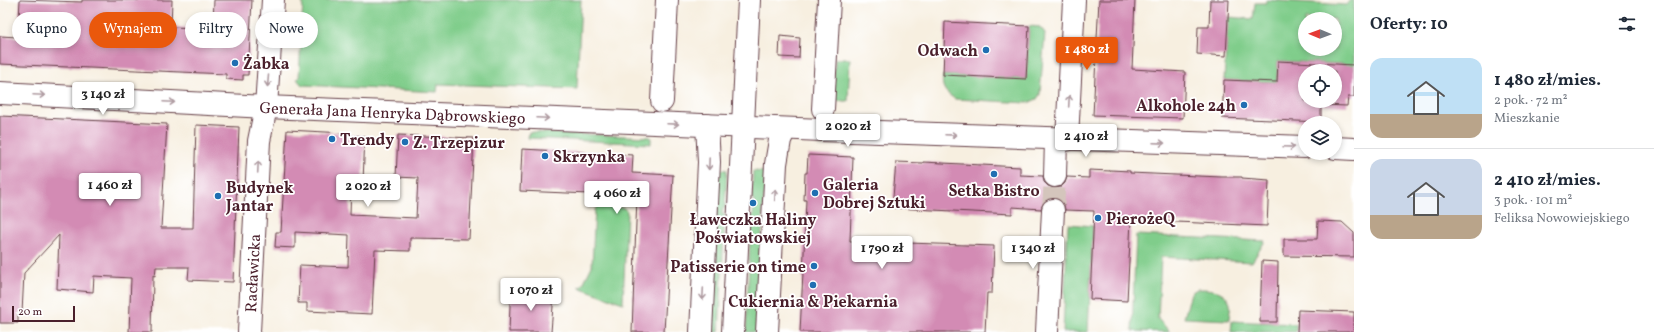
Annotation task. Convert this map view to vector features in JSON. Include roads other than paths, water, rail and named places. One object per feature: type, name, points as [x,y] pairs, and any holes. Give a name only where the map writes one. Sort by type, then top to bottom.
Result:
[{"type":"street","name":"Racławicka","points":[[249,332],[259,141],[266,107],[273,0]]},
{"type":"street","points":[[662,101],[667,0]]},
{"type":"street","points":[[733,332],[750,0]]},
{"type":"street","points":[[824,109],[829,0]]},
{"type":"street","points":[[1054,176],[1062,140],[1074,0]]},
{"type":"street","name":"Generała Jana Henryka Dąbrowskiego","points":[[0,93],[266,107],[707,125],[743,132],[785,129],[1062,140],[1298,147]]},
{"type":"street","points":[[701,332],[709,162],[707,125]]},
{"type":"street","points":[[767,332],[776,164],[780,140],[785,129]]},
{"type":"street","points":[[1342,148],[1354,149]]},
{"type":"street","points":[[1047,332],[1052,210]]},
{"type":"tunnel","points":[[1053,210],[1055,176]]},
{"type":"place","name":"Odwach","points":[[986,50]]},
{"type":"place","name":"Żabka","points":[[235,63]]},
{"type":"place","name":"Alkohole 24h","points":[[1244,105]]},
{"type":"place","name":"Trendy","points":[[332,139]]},
{"type":"place","name":"Z. Trzepizur","points":[[405,142]]},
{"type":"place","name":"Skrzynka","points":[[545,156]]},
{"type":"place","name":"Setka Bistro","points":[[994,174]]},
{"type":"place","name":"Galeria Dobrej Sztuki","points":[[815,193]]},
{"type":"place","name":"Budynek Jantar","points":[[218,196]]},
{"type":"place","name":"Ławeczka Haliny Poświatowskiej","points":[[753,203]]},
{"type":"place","name":"PierożeQ","points":[[1098,218]]},
{"type":"place","name":"Patisserie on time","points":[[814,266]]},
{"type":"place","name":"Cukiernia & Piekarnia","points":[[813,285]]}]
